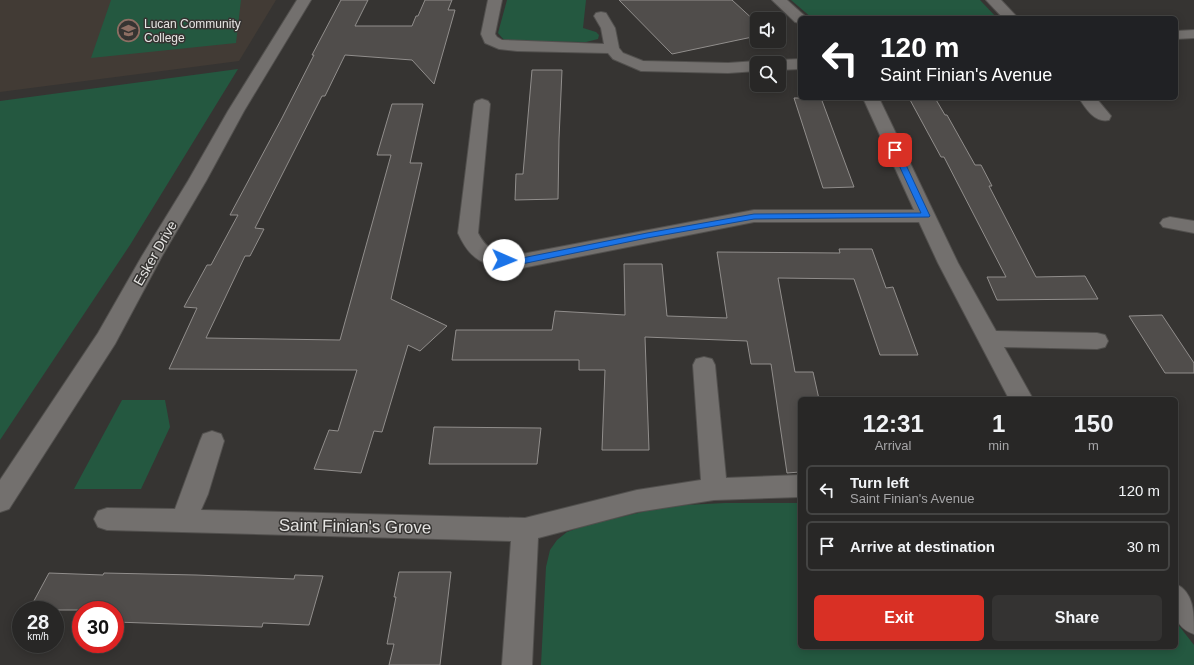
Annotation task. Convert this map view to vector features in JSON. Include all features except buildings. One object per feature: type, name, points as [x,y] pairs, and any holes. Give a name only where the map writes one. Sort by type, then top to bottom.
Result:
[{"type":"street","name":"Esker Drive","points":[[0,502],[107,338],[152,256],[197,181],[236,111],[304,0]]},
{"type":"street","points":[[495,0],[488,34],[490,40],[499,44],[517,46],[612,49]]},
{"type":"street","points":[[779,0],[798,17]]},
{"type":"street","points":[[993,0],[1009,16]]},
{"type":"street","points":[[601,16],[608,28],[612,49],[618,56],[641,66],[728,68],[750,66]]},
{"type":"street","points":[[1178,35],[1194,34]]},
{"type":"street","points":[[786,65],[798,64]]},
{"type":"street","points":[[872,100],[948,263],[1021,397]]},
{"type":"street","points":[[1089,100],[1103,116]]},
{"type":"street","points":[[482,104],[468,233],[474,246],[492,259],[517,262],[754,216],[926,216]]},
{"type":"street","points":[[1170,222],[1194,227]]},
{"type":"street","points":[[989,339],[1097,341]]},
{"type":"street","points":[[704,365],[714,489]]},
{"type":"street","points":[[184,520],[195,494],[212,441]]},
{"type":"street","name":"Saint Finian's Grove","points":[[107,519],[525,530],[637,501],[714,489],[798,486]]},
{"type":"street","points":[[517,665],[525,530]]},
{"type":"street","points":[[1178,600],[1194,621]]},
{"type":"shaded area","name":"Lucan Community College","points":[[0,0],[276,0],[239,61],[0,92]]},
{"type":"green space","points":[[111,0],[241,0],[236,43],[91,58]]},
{"type":"green space","points":[[507,0],[586,0],[583,28],[596,32],[599,35],[598,39],[586,42],[504,40],[498,33]]},
{"type":"green space","points":[[791,0],[980,0],[995,16],[810,16]]},
{"type":"green space","points":[[238,69],[130,245],[0,440],[0,101]]},
{"type":"green space","points":[[122,400],[165,400],[170,427],[141,489],[74,489]]},
{"type":"green space","points":[[725,503],[798,503],[798,649],[1178,649],[1178,625],[1194,645],[1194,665],[541,665],[546,567],[550,550],[557,540],[567,532],[587,525],[655,509],[686,505]]},
{"type":"place","name":"Lucan Community College","points":[[129,31]]},
{"type":"route","points":[[504,260],[517,262],[754,216],[926,216],[895,150]]}]
